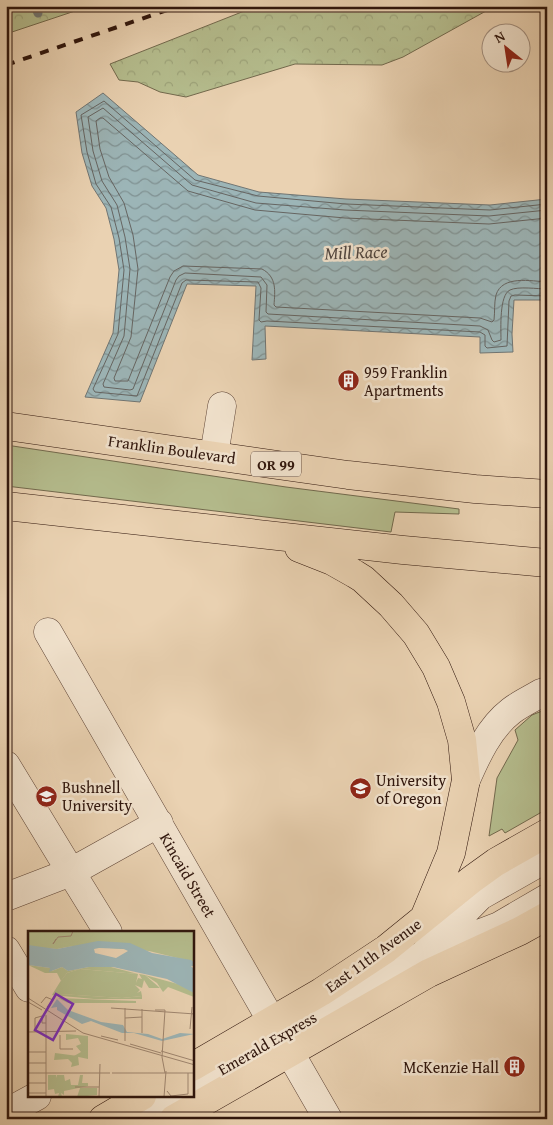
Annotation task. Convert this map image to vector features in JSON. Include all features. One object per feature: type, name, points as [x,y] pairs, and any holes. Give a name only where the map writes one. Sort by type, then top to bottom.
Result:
[{"type":"main road","name":"Franklin Boulevard","points":[[6,426],[348,475],[547,494]]},
{"type":"main road","points":[[6,506],[263,535],[547,563]]},
{"type":"main road","points":[[263,535],[332,561],[363,579],[391,605],[416,634],[436,666],[451,702],[462,740],[466,780],[451,853],[424,918]]},
{"type":"main road","name":"East 11th Avenue","points":[[174,1119],[281,1036],[321,992],[386,948],[496,862],[547,833]]},
{"type":"main road","name":"East 11th Avenue","points":[[194,1066],[281,1036],[429,974],[493,944],[545,914]]},
{"type":"main road","points":[[103,1119],[139,1098]]},
{"type":"street","points":[[214,455],[222,406]]},
{"type":"street","name":"Kincaid Street","points":[[48,632],[328,1119]]},
{"type":"street","points":[[466,780],[477,754],[510,712],[547,691]]},
{"type":"street","points":[[6,765],[107,931]]},
{"type":"street","points":[[6,897],[71,872],[159,823]]},
{"type":"street","name":"Emerald Express","points":[[421,956],[480,896],[547,858]]},
{"type":"street","name":"Emerald Express","points":[[194,1085],[421,956],[500,926],[545,914]]},
{"type":"street","points":[[6,950],[28,986]]},
{"type":"street","points":[[6,1113],[33,1098]]},
{"type":"street","points":[[136,1119],[171,1098]]},
{"type":"green space","points":[[6,6],[90,6],[6,34]]},
{"type":"green space","points":[[257,6],[495,6],[403,57],[382,65],[295,64],[186,97],[160,92],[138,82],[119,80],[110,64]]},
{"type":"green space","points":[[6,445],[286,487],[459,509],[459,514],[395,512],[391,532],[6,486]]},
{"type":"green space","points":[[547,709],[547,809],[505,833],[502,829],[489,836],[497,778],[518,740],[515,730],[532,715]]},
{"type":"water","points":[[103,93],[198,175],[259,192],[346,199],[490,205],[547,199],[547,300],[514,300],[513,352],[480,353],[480,337],[265,326],[266,359],[252,360],[256,286],[187,284],[140,402],[85,397],[113,333],[119,270],[106,208],[92,186],[82,153],[76,112]]},
{"type":"waterway","name":"Mill Race","points":[[35,6],[38,13]]},
{"type":"railway","points":[[6,65],[179,6]]},
{"type":"place","name":"959 Franklin Apartments","points":[[348,381]]},
{"type":"place","name":"University of Oregon","points":[[360,789]]},
{"type":"place","name":"Bushnell University","points":[[46,796]]},
{"type":"place","name":"McKenzie Hall","points":[[515,1067]]}]
